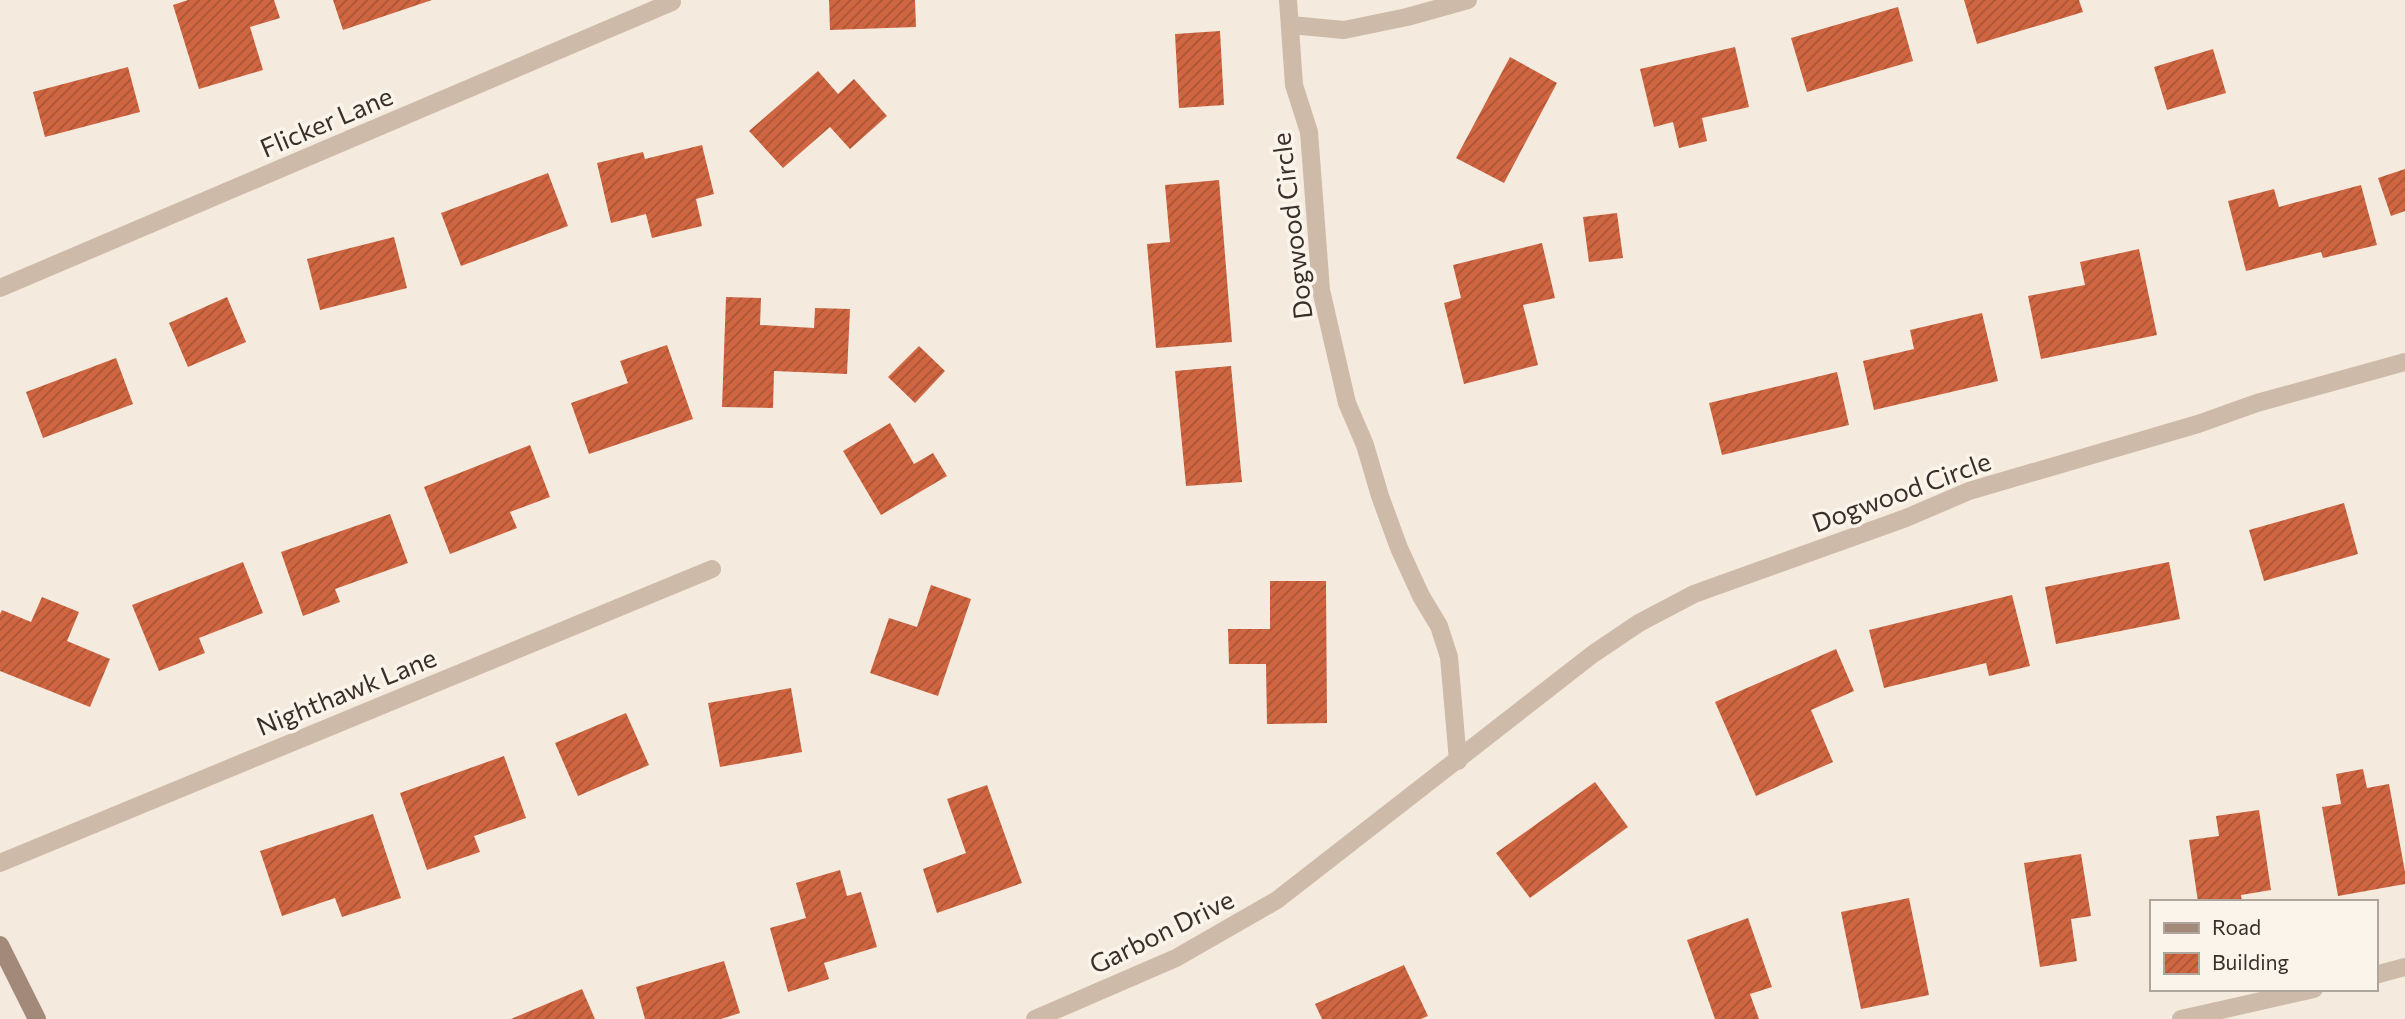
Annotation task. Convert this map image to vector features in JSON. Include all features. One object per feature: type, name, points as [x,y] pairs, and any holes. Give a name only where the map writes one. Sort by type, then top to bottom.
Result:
[{"type":"street","name":"Dogwood Circle","points":[[1288,0],[1294,85],[1309,131],[1321,290],[1347,403],[1365,444],[1399,548],[1421,596],[1439,626],[1449,657],[1458,761]]},
{"type":"street","points":[[1291,25],[1344,30],[1407,17],[1468,0]]},
{"type":"street","name":"Flicker Lane","points":[[0,288],[672,2]]},
{"type":"street","name":"Dogwood Circle","points":[[1306,879],[1593,654],[1639,623],[1694,594],[1906,519],[1969,491],[2198,424],[2257,403],[2405,362]]},
{"type":"street","name":"Nighthawk Lane","points":[[0,863],[712,569]]},
{"type":"street","name":"Garbon Drive","points":[[1035,1019],[1176,958],[1277,901],[1306,879]]},
{"type":"street","points":[[0,945],[37,1019]]},
{"type":"street","points":[[2377,974],[2405,967]]},
{"type":"street","points":[[2181,1019],[2234,1014],[2308,991]]},
{"type":"building","points":[[188,0],[274,0],[280,18],[250,27],[263,70],[199,89],[173,5]]},
{"type":"building","points":[[333,0],[432,0],[343,30]]},
{"type":"building","points":[[829,0],[915,0],[916,27],[830,30]]},
{"type":"building","points":[[1964,0],[2079,0],[2083,12],[1977,44]]},
{"type":"building","points":[[1898,7],[1913,61],[1807,92],[1791,38]]},
{"type":"building","points":[[1220,31],[1224,105],[1179,108],[1175,34]]},
{"type":"building","points":[[1735,47],[1749,107],[1702,118],[1707,141],[1679,148],[1673,122],[1654,127],[1640,69]]},
{"type":"building","points":[[2213,49],[2226,93],[2167,110],[2154,67]]},
{"type":"building","points":[[1510,57],[1557,83],[1504,183],[1456,158]]},
{"type":"building","points":[[128,67],[140,112],[45,137],[33,92]]},
{"type":"building","points":[[818,71],[838,94],[854,79],[887,116],[850,149],[830,127],[783,168],[749,131]]},
{"type":"building","points":[[702,145],[714,194],[696,199],[702,226],[652,238],[646,214],[611,223],[597,163],[643,152],[645,159]]},
{"type":"building","points":[[2405,169],[2405,211],[2391,216],[2378,178]]},
{"type":"building","points":[[548,173],[568,226],[461,266],[441,213]]},
{"type":"building","points":[[1219,180],[1232,342],[1156,348],[1147,244],[1170,242],[1165,185]]},
{"type":"building","points":[[2361,185],[2377,245],[2323,258],[2321,252],[2246,271],[2228,201],[2274,189],[2279,207]]},
{"type":"building","points":[[1617,213],[1623,258],[1589,262],[1583,217]]},
{"type":"building","points":[[394,237],[407,288],[320,310],[307,259]]},
{"type":"building","points":[[1542,243],[1555,298],[1523,305],[1538,365],[1464,384],[1444,303],[1461,298],[1453,265]]},
{"type":"building","points":[[2139,249],[2157,335],[2041,359],[2028,296],[2085,285],[2080,262]]},
{"type":"building","points":[[227,297],[246,342],[188,367],[169,323]]},
{"type":"building","points":[[726,297],[761,298],[760,325],[814,328],[815,308],[850,309],[847,374],[774,371],[773,408],[722,407]]},
{"type":"building","points":[[1982,313],[1998,381],[1874,410],[1863,361],[1914,349],[1910,330]]},
{"type":"building","points":[[667,345],[693,419],[589,454],[571,403],[628,383],[620,361]]},
{"type":"building","points":[[919,346],[945,371],[915,403],[888,377]]},
{"type":"building","points":[[116,358],[133,404],[43,438],[26,392]]},
{"type":"building","points":[[1231,366],[1242,482],[1186,486],[1175,371]]},
{"type":"building","points":[[1837,372],[1849,425],[1722,455],[1709,403]]},
{"type":"building","points":[[890,423],[914,464],[933,453],[947,476],[881,515],[843,451]]},
{"type":"building","points":[[530,445],[550,497],[510,512],[517,528],[450,554],[424,487]]},
{"type":"building","points":[[2344,503],[2358,554],[2264,581],[2249,530]]},
{"type":"building","points":[[390,514],[408,563],[335,589],[340,602],[303,616],[281,552]]},
{"type":"building","points":[[243,562],[263,613],[199,638],[205,653],[159,671],[132,605]]},
{"type":"building","points":[[2169,562],[2180,619],[2056,644],[2045,587]]},
{"type":"building","points":[[1270,581],[1326,581],[1327,723],[1267,724],[1266,664],[1229,664],[1228,629],[1270,629]]},
{"type":"building","points":[[931,585],[971,599],[938,696],[870,673],[889,618],[917,627]]},
{"type":"building","points":[[2012,595],[2030,666],[1989,676],[1986,663],[1884,688],[1869,630]]},
{"type":"building","points":[[42,597],[79,612],[67,641],[110,659],[90,707],[0,671],[2,610],[31,622]]},
{"type":"building","points":[[1836,649],[1854,691],[1811,710],[1833,762],[1756,796],[1715,702]]},
{"type":"building","points":[[791,688],[802,752],[720,767],[708,703]]},
{"type":"building","points":[[626,713],[649,765],[578,796],[555,743]]},
{"type":"building","points":[[504,756],[526,818],[474,836],[480,852],[427,870],[400,793]]},
{"type":"building","points":[[2363,769],[2367,788],[2389,784],[2405,884],[2338,896],[2322,807],[2341,804],[2336,774]]},
{"type":"building","points":[[1595,782],[1628,827],[1530,898],[1496,853]]},
{"type":"building","points":[[987,785],[1022,883],[937,913],[923,869],[966,853],[947,799]]},
{"type":"building","points":[[2259,810],[2271,890],[2241,895],[2242,900],[2198,900],[2189,840],[2219,836],[2216,816]]},
{"type":"building","points":[[373,814],[401,898],[342,917],[335,898],[282,916],[260,851]]},
{"type":"building","points":[[2081,854],[2091,916],[2071,919],[2077,961],[2040,967],[2024,863]]},
{"type":"building","points":[[840,870],[847,896],[861,892],[877,947],[824,963],[829,979],[788,992],[770,928],[806,918],[796,883]]},
{"type":"building","points":[[1909,898],[1929,995],[1861,1009],[1841,912]]},
{"type":"building","points":[[1748,918],[1772,987],[1750,994],[1759,1019],[1715,1019],[1687,940]]},
{"type":"building","points":[[724,961],[740,1013],[721,1019],[645,1019],[636,987]]},
{"type":"building","points":[[1404,965],[1428,1016],[1421,1019],[1322,1019],[1315,1004]]},
{"type":"building","points":[[582,989],[595,1019],[511,1019]]}]
